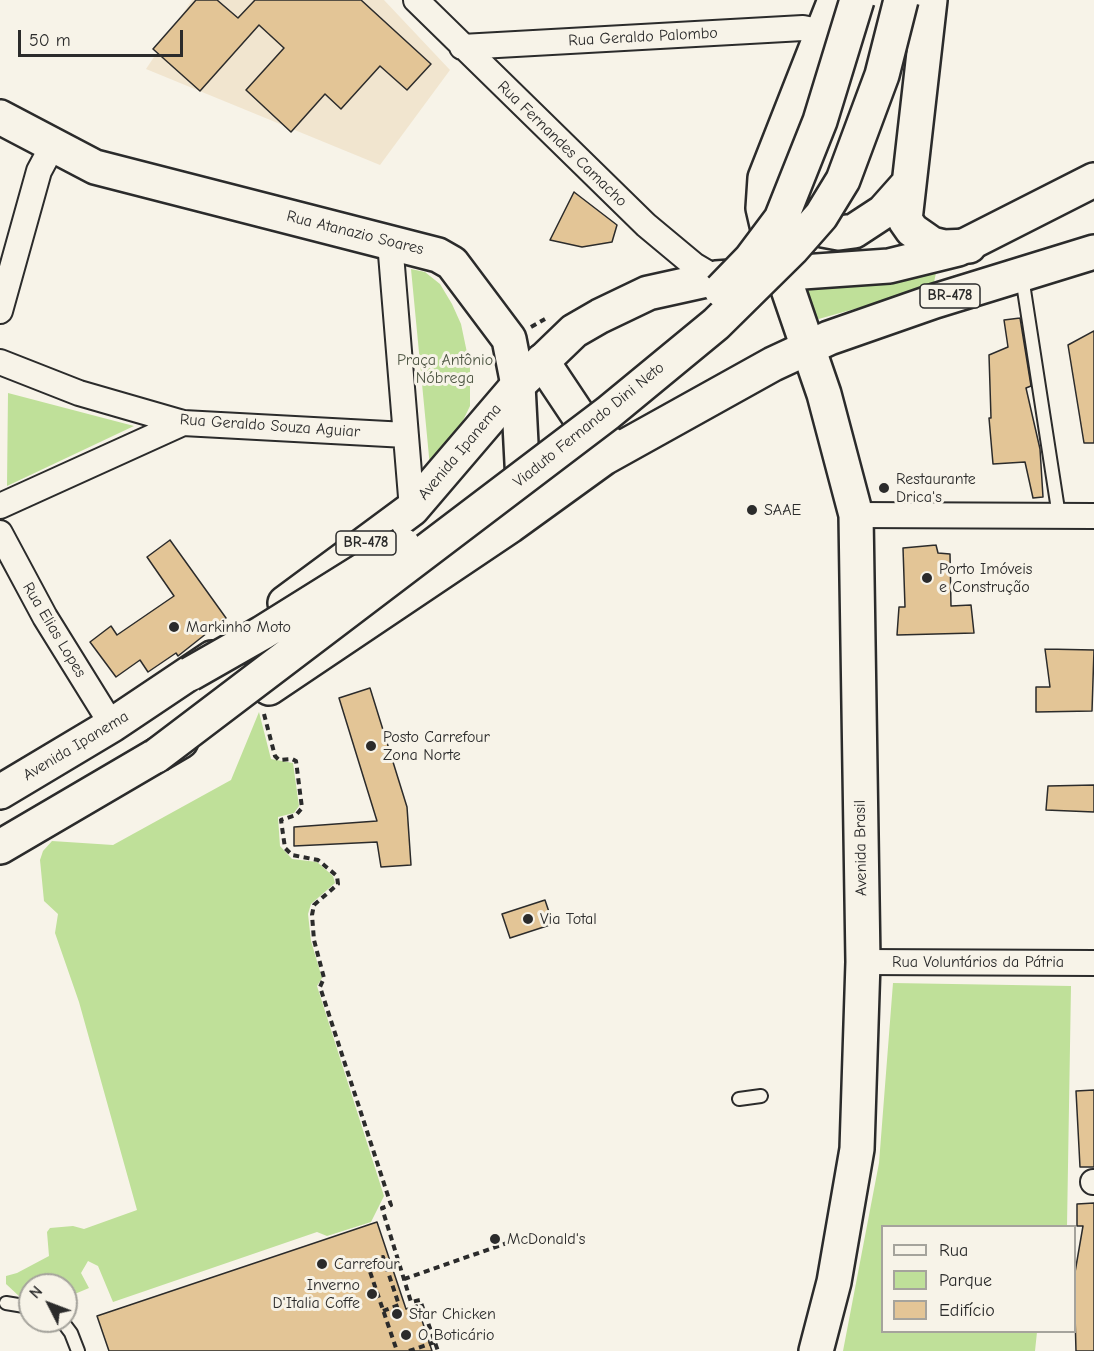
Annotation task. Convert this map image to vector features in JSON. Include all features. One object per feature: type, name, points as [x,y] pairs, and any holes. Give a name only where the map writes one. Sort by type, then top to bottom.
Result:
[{"type":"main road","points":[[835,0],[786,127],[778,190],[792,211],[810,225],[839,233],[854,231],[883,212],[907,185]]},
{"type":"main road","name":"Viaduto Fernando Dini Neto","points":[[190,674],[262,633],[408,542],[589,410],[647,363],[706,306],[751,259],[781,219],[820,122],[857,0]]},
{"type":"main road","name":"Viaduto Fernando Dini Neto","points":[[156,756],[581,435],[716,324],[785,257],[821,216],[843,180],[882,75],[901,0]]},
{"type":"main road","points":[[930,0],[907,185],[905,220],[912,230],[932,244],[944,247],[969,246]]},
{"type":"main road","name":"Rua Atanazio Soares","points":[[0,117],[95,167],[390,242],[438,255],[452,263],[509,339],[518,385],[524,516]]},
{"type":"main road","name":"Avenida Brasil","points":[[786,127],[765,178],[763,208],[782,272],[824,394],[856,515],[863,962],[857,1149],[834,1282],[816,1351]]},
{"type":"main road","name":"BR-478","points":[[969,246],[1094,180]]},
{"type":"main road","name":"Avenida Ipanema","points":[[0,792],[112,725],[190,674],[412,509],[518,385],[574,331],[600,316],[648,293],[716,278],[889,266],[969,246]]},
{"type":"main road","name":"BR-478","points":[[0,847],[266,690],[524,516],[604,458],[762,370],[808,346],[1022,272],[1094,252]]},
{"type":"main road","points":[[542,361],[594,439],[625,447]]},
{"type":"main road","points":[[762,370],[798,376],[824,394]]},
{"type":"street","name":"Rua Fernandes Camacho","points":[[416,0],[646,225],[694,266],[716,278]]},
{"type":"street","name":"Rua Geraldo Palombo","points":[[462,47],[802,28],[823,32]]},
{"type":"street","points":[[0,311],[39,171],[53,145]]},
{"type":"street","points":[[390,242],[412,509]]},
{"type":"street","name":"Rua Geraldo Souza Aguiar","points":[[0,362],[79,393],[183,423],[406,435]]},
{"type":"street","points":[[0,506],[183,423]]},
{"type":"street","points":[[856,515],[1094,516]]},
{"type":"street","name":"Rua Elias Lopes","points":[[0,533],[45,617],[112,725]]},
{"type":"street","name":"Rua Voluntários da Pátria","points":[[863,962],[1094,963]]},
{"type":"lane","points":[[1022,272],[1059,516]]},
{"type":"lane","points":[[739,1099],[761,1096]]},
{"type":"lane","points":[[6,1303],[18,1305]]},
{"type":"lane","points":[[71,1333],[78,1351]]},
{"type":"path","points":[[266,690],[261,700],[272,750],[279,760],[292,759],[296,762],[302,808],[296,815],[281,820],[282,843],[288,853],[318,860],[337,876],[338,884],[314,905],[312,915],[314,940],[324,978],[320,987],[391,1205],[382,1208],[411,1302],[420,1300],[438,1351]]},
{"type":"path","points":[[404,1279],[527,1236]]},
{"type":"path","points":[[383,1311],[399,1305],[383,1257],[367,1263],[383,1311],[397,1351]]},
{"type":"path","points":[[409,1351],[447,1333]]},
{"type":"shaded area","points":[[192,0],[384,0],[450,70],[380,165],[146,69]]},
{"type":"green space","name":"Praça Antônio Nóbrega","points":[[411,269],[425,272],[440,284],[461,324],[470,367],[470,406],[454,439],[430,467]]},
{"type":"green space","points":[[936,273],[933,287],[815,320],[803,291]]},
{"type":"green space","points":[[8,393],[134,426],[7,486]]},
{"type":"green space","points":[[259,712],[271,759],[293,763],[299,806],[294,813],[278,817],[280,846],[292,859],[317,862],[333,876],[335,883],[311,904],[308,914],[311,941],[322,978],[317,986],[384,1196],[371,1222],[327,1236],[317,1232],[113,1302],[98,1266],[88,1261],[81,1273],[89,1288],[78,1293],[78,1273],[18,1273],[18,1295],[6,1284],[6,1276],[17,1273],[49,1256],[47,1232],[50,1228],[73,1226],[84,1229],[137,1210],[79,1002],[55,933],[58,914],[44,901],[40,860],[43,851],[52,841],[113,845],[231,780]]},
{"type":"green space","points":[[893,983],[1071,986],[1067,1225],[881,1225],[881,1333],[1037,1333],[1035,1351],[843,1351],[879,1163]]},
{"type":"building","points":[[196,0],[217,0],[238,18],[255,0],[361,0],[431,64],[407,90],[380,66],[341,109],[325,94],[291,132],[246,90],[284,48],[259,25],[200,91],[153,49]]},
{"type":"building","points":[[574,192],[617,225],[612,242],[582,247],[550,240]]},
{"type":"building","points":[[1020,318],[1031,386],[1026,388],[1040,449],[1043,497],[1033,498],[1025,462],[993,464],[989,418],[991,418],[989,355],[1008,347],[1004,320]]},
{"type":"building","points":[[1094,331],[1094,443],[1084,443],[1068,345]]},
{"type":"building","points":[[170,540],[226,618],[178,656],[176,653],[148,672],[140,660],[116,677],[90,642],[111,626],[117,635],[174,596],[147,557]]},
{"type":"building","points":[[936,545],[938,553],[950,554],[951,606],[971,605],[974,633],[897,635],[899,607],[905,607],[903,548]]},
{"type":"building","points":[[1045,649],[1094,650],[1092,711],[1036,712],[1036,687],[1050,687]]},
{"type":"building","points":[[370,688],[407,807],[411,865],[381,867],[377,842],[294,846],[294,827],[377,821],[339,698]]},
{"type":"building","points":[[1094,785],[1094,812],[1046,810],[1048,786]]},
{"type":"building","name":"Via Total","points":[[545,900],[553,924],[510,938],[502,914]]},
{"type":"building","points":[[1094,1090],[1094,1167],[1080,1167],[1076,1091]]},
{"type":"building","points":[[1094,1203],[1094,1351],[1076,1351],[1076,1266],[1083,1226],[1077,1226],[1077,1204]]},
{"type":"building","name":"Carrefour","points":[[377,1222],[406,1309],[417,1305],[432,1351],[109,1351],[97,1316]]},
{"type":"place","name":"Restaurante Drica's","points":[[884,488]]},
{"type":"place","name":"SAAE","points":[[752,510]]},
{"type":"place","name":"Porto Imóveis e Construção","points":[[927,578]]},
{"type":"place","name":"Markinho Moto","points":[[174,627]]},
{"type":"place","name":"Posto Carrefour Zona Norte","points":[[371,746]]},
{"type":"place","name":"Via Total","points":[[528,919]]},
{"type":"place","name":"McDonald's","points":[[495,1239]]},
{"type":"place","name":"Carrefour","points":[[322,1264]]},
{"type":"place","name":"Inverno D'Italia Coffe","points":[[372,1294]]},
{"type":"place","name":"Star Chicken","points":[[397,1314]]},
{"type":"place","name":"O Boticário","points":[[406,1335]]}]
